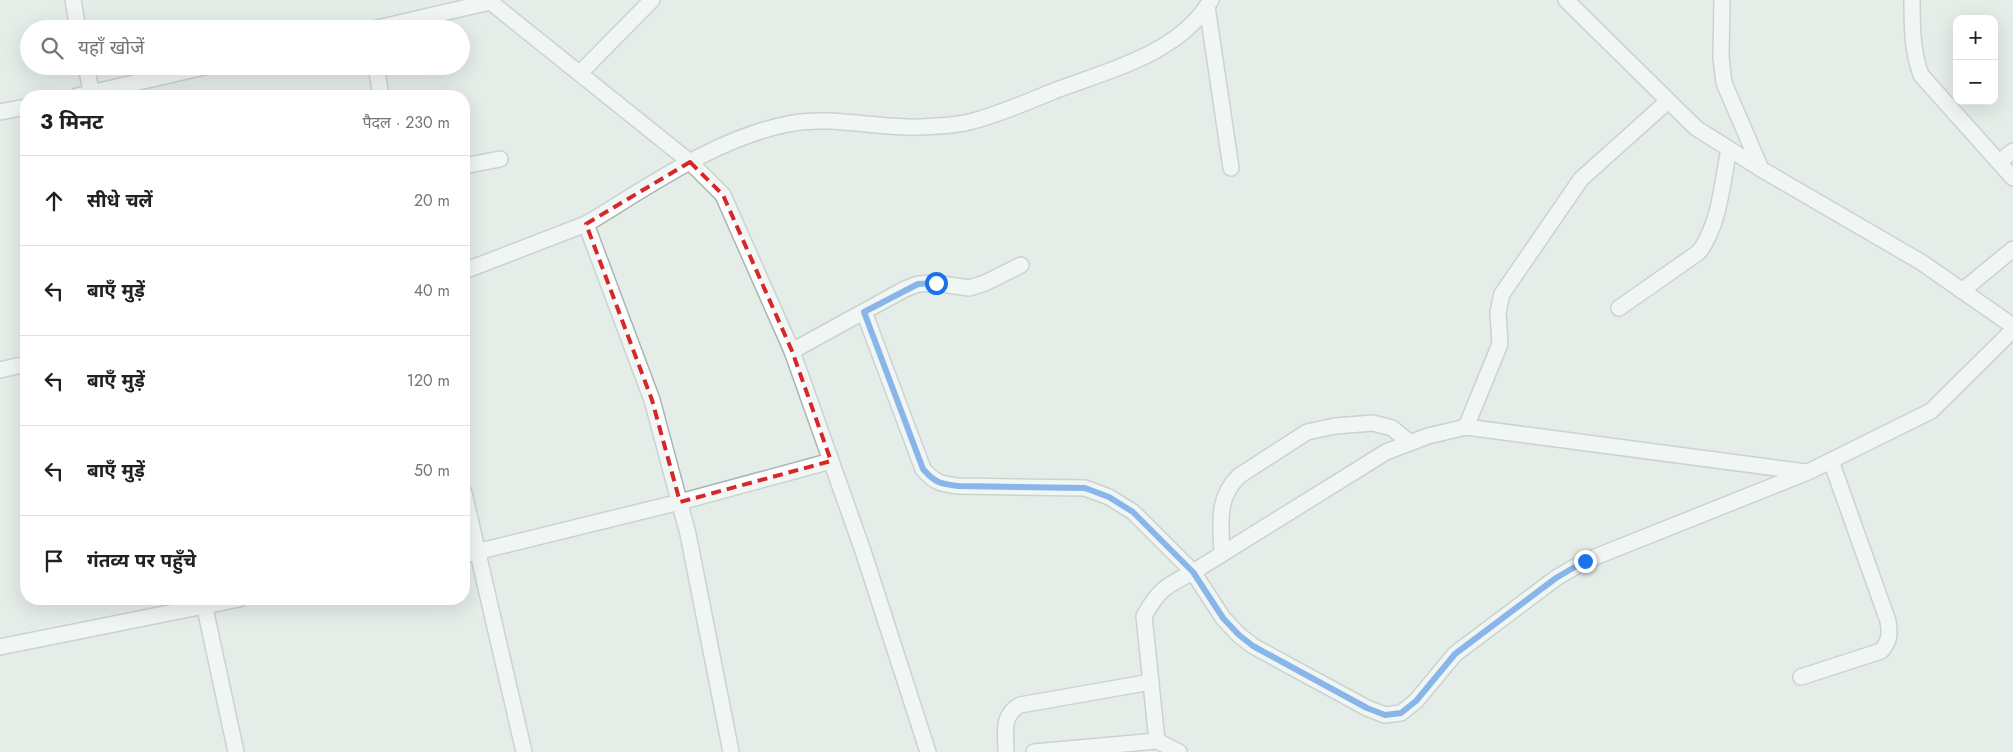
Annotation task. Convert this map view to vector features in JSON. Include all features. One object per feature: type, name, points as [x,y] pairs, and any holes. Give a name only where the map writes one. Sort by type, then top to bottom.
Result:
[{"type":"street","points":[[73,0],[76,20]]},
{"type":"street","points":[[580,73],[652,0]]},
{"type":"street","points":[[1566,0],[1696,128],[1761,169],[1921,262],[2013,326]]},
{"type":"street","points":[[1722,0],[1720,57],[1724,83],[1761,169]]},
{"type":"street","points":[[1912,0],[1912,37],[1921,75],[2013,178]]},
{"type":"street","points":[[410,20],[489,1],[690,162],[723,195],[792,351],[862,551],[928,752]]},
{"type":"street","points":[[470,269],[586,224],[690,162],[753,133],[789,123],[826,120],[918,127],[968,123],[1152,54],[1188,29],[1209,3]]},
{"type":"street","points":[[1209,3],[1232,168]]},
{"type":"street","points":[[86,75],[87,90]]},
{"type":"street","points":[[108,90],[171,75]]},
{"type":"street","points":[[378,75],[380,90]]},
{"type":"street","points":[[1466,427],[1500,344],[1498,312],[1502,294],[1581,179],[1668,101]]},
{"type":"street","points":[[0,112],[20,108]]},
{"type":"street","points":[[1619,308],[1699,252],[1706,242],[1712,228],[1728,149]]},
{"type":"street","points":[[1999,162],[2013,151]]},
{"type":"street","points":[[470,165],[500,159]]},
{"type":"street","points":[[586,224],[652,400],[688,534],[731,752]]},
{"type":"street","points":[[1962,290],[2013,249]]},
{"type":"street","points":[[792,351],[918,284],[936,283],[969,288],[985,283],[1021,265]]},
{"type":"street","points":[[864,312],[923,469],[932,480],[958,486],[1085,488],[1109,497],[1133,512],[1193,572],[1223,618],[1239,635],[1253,646],[1367,708],[1385,715],[1401,713],[1416,701],[1455,654],[1556,578],[1578,565],[1808,472],[1931,411],[2013,330]]},
{"type":"street","points":[[0,370],[20,365]]},
{"type":"street","points":[[1222,554],[1221,519],[1223,499],[1230,485],[1240,476],[1307,432],[1349,424],[1372,423],[1392,428],[1410,443]]},
{"type":"street","points":[[1157,741],[1144,616],[1152,601],[1163,588],[1193,572],[1386,452],[1428,436],[1466,427],[1808,472]]},
{"type":"street","points":[[524,752],[471,553],[680,502],[831,461]]},
{"type":"street","points":[[1801,677],[1881,651],[1888,644],[1890,632],[1888,621],[1831,461]]},
{"type":"street","points":[[0,647],[190,605]]},
{"type":"street","points":[[205,605],[236,752]]},
{"type":"street","points":[[1006,752],[1006,722],[1010,711],[1020,705],[1151,682]]},
{"type":"street","points":[[1034,752],[1157,741],[1179,752]]},
{"type":"highlighted area","points":[[690,162],[723,195],[792,351],[831,461],[680,502],[652,400],[586,224]]},
{"type":"route","points":[[936,283],[918,284],[905,289],[864,312],[923,469],[932,480],[958,486],[1085,488],[1109,497],[1133,512],[1193,572],[1223,618],[1239,635],[1253,646],[1367,708],[1385,715],[1401,713],[1416,701],[1455,654],[1556,578],[1585,561]]}]
